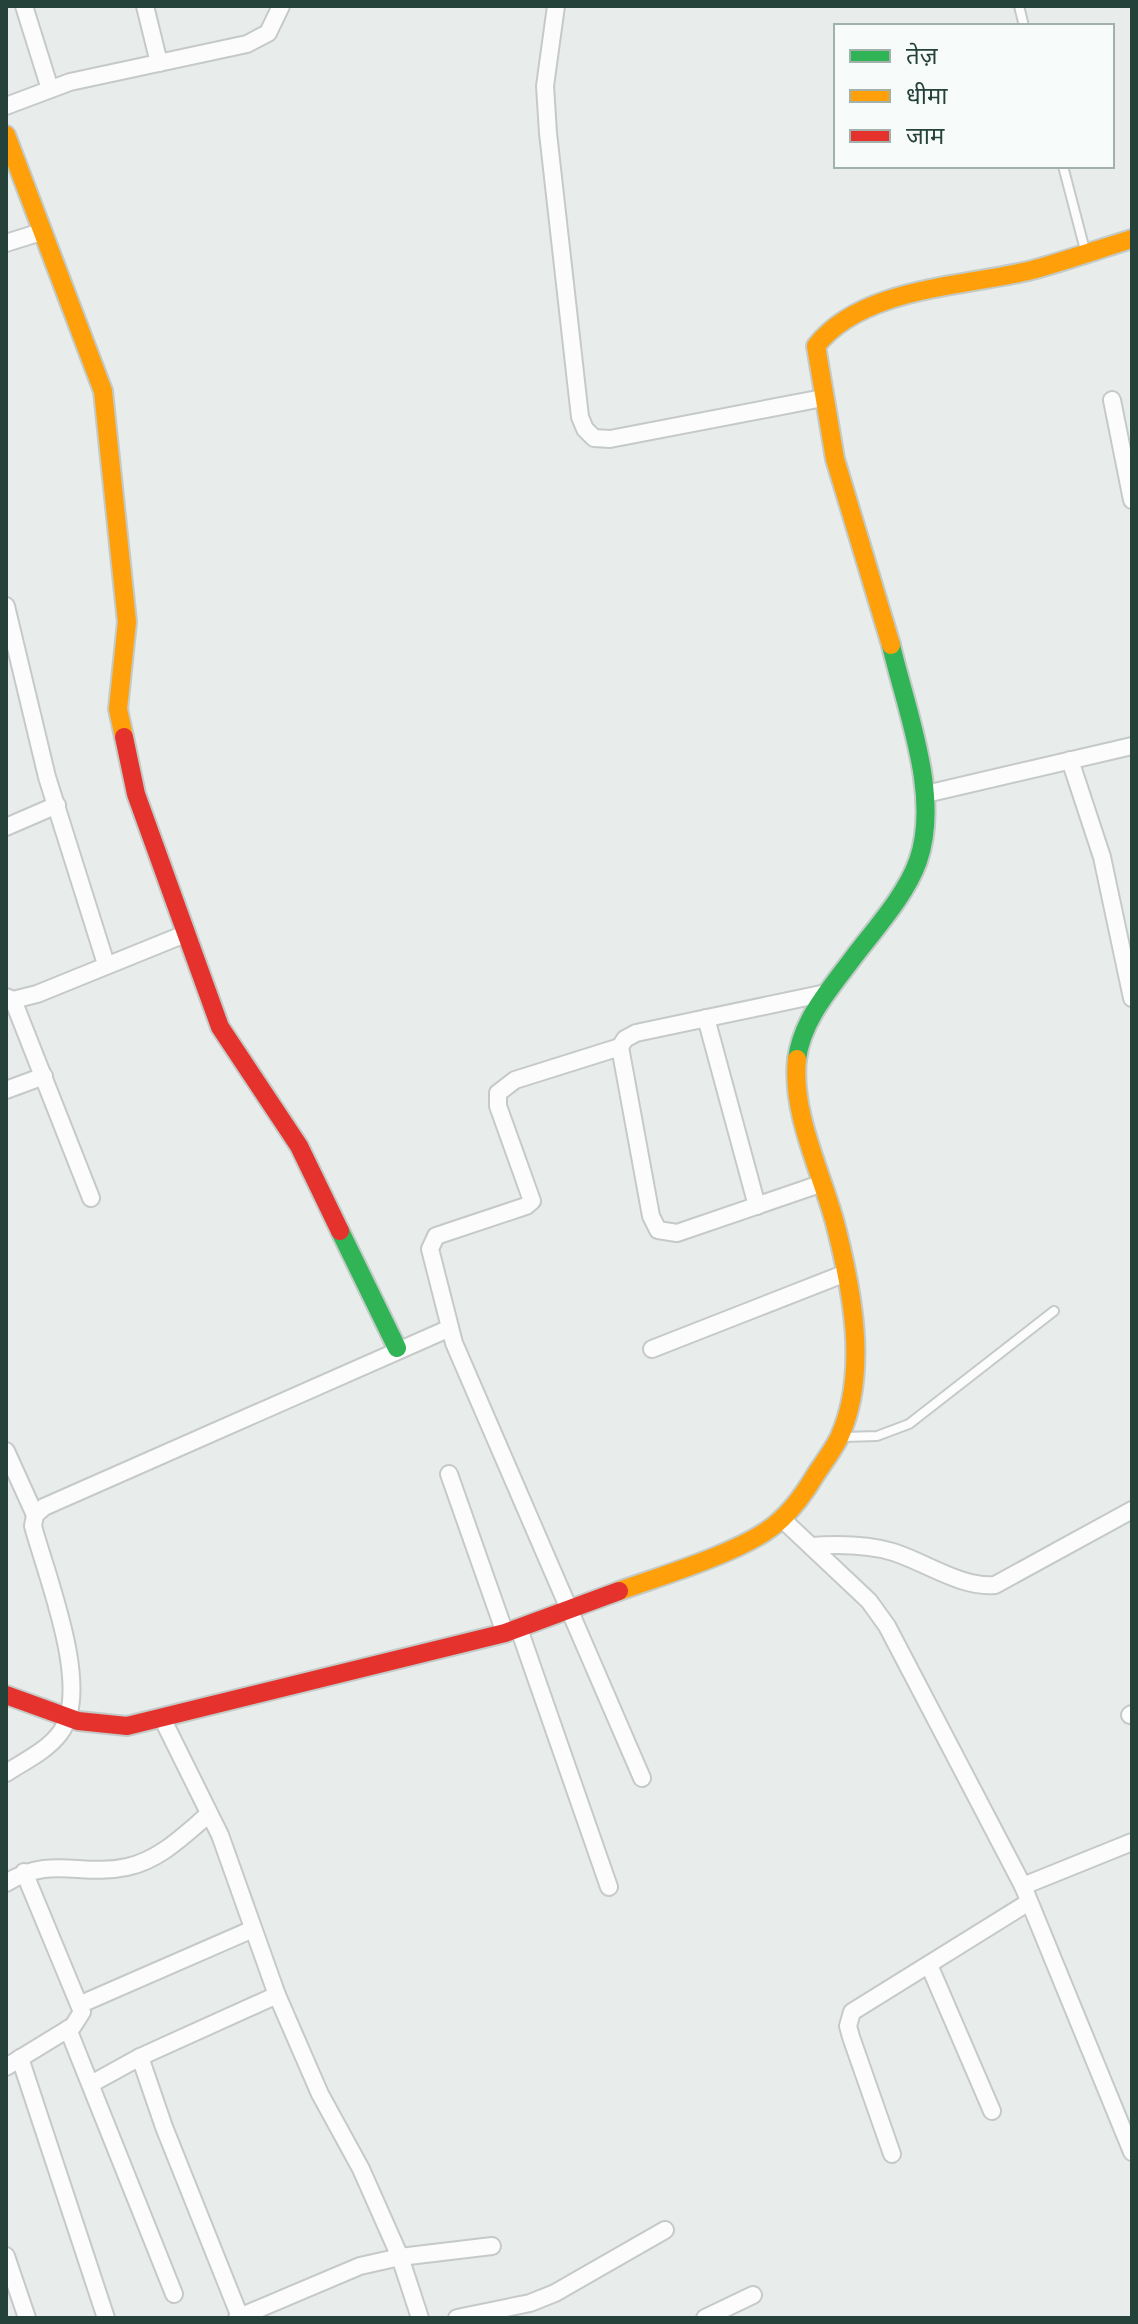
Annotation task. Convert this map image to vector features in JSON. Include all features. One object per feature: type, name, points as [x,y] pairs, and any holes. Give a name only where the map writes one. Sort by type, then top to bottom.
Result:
[{"type":"street","points":[[24,6],[50,89]]},
{"type":"street","points":[[145,6],[159,63]]},
{"type":"street","points":[[556,6],[545,86],[548,133],[580,417],[585,429],[594,438],[610,439],[823,398]]},
{"type":"street","points":[[6,106],[50,89],[254,41],[268,33],[277,9]]},
{"type":"street","points":[[6,135],[105,400],[127,622],[118,709],[120,732],[136,794],[220,1027],[299,1146],[397,1348]]},
{"type":"street","points":[[6,243],[41,232]]},
{"type":"street","points":[[6,1695],[68,1721],[98,1726],[127,1726],[162,1718],[512,1631],[570,1612],[765,1532],[799,1502],[839,1437],[852,1394],[855,1353],[846,1273],[795,1079],[799,1047],[826,993],[881,921],[917,864],[927,828],[926,794],[887,628],[835,459],[816,346],[830,328],[851,313],[941,287],[1031,270],[1132,239]]},
{"type":"street","points":[[1112,400],[1132,500]]},
{"type":"street","points":[[6,606],[57,805],[106,964]]},
{"type":"street","points":[[926,794],[965,782],[1132,746]]},
{"type":"street","points":[[1070,760],[1102,857],[1132,998]]},
{"type":"street","points":[[6,827],[57,805]]},
{"type":"street","points":[[91,1198],[10,998],[185,934]]},
{"type":"street","points":[[642,1778],[450,1328],[430,1249],[432,1241],[449,1230],[526,1206],[533,1196],[498,1106],[498,1093],[515,1080],[620,1047],[625,1039],[636,1033],[826,993]]},
{"type":"street","points":[[706,1018],[757,1206]]},
{"type":"street","points":[[620,1047],[651,1216],[658,1230],[677,1233],[823,1183]]},
{"type":"street","points":[[6,1090],[44,1076]]},
{"type":"street","points":[[652,1349],[846,1273]]},
{"type":"street","points":[[35,1515],[44,1507],[397,1348],[450,1328]]},
{"type":"street","points":[[6,1451],[35,1515],[33,1526],[72,1670],[68,1721],[47,1745],[6,1773]]},
{"type":"street","points":[[449,1474],[609,1887]]},
{"type":"street","points":[[819,1545],[860,1545],[890,1551],[974,1584],[995,1585],[1132,1510]]},
{"type":"street","points":[[781,1518],[819,1545],[887,1626],[1026,1894],[1132,2152]]},
{"type":"street","points":[[162,1718],[209,1814],[277,1995],[320,2094],[361,2169],[400,2257],[420,2318]]},
{"type":"street","points":[[6,1883],[24,1872],[60,1866],[112,1870],[140,1863],[173,1845],[209,1814]]},
{"type":"street","points":[[892,2154],[848,2026],[852,2012],[929,1965],[1026,1894],[1132,1842]]},
{"type":"street","points":[[24,1872],[81,2004],[80,2019],[13,2063],[106,2318]]},
{"type":"street","points":[[81,2004],[253,1929]]},
{"type":"street","points":[[929,1965],[992,2111]]},
{"type":"street","points":[[91,2084],[140,2057],[277,1995]]},
{"type":"street","points":[[68,2029],[174,2294]]},
{"type":"street","points":[[140,2057],[238,2317],[360,2266],[400,2257],[492,2246]]},
{"type":"street","points":[[457,2318],[530,2303],[555,2293],[665,2230]]},
{"type":"street","points":[[6,2256],[27,2318]]},
{"type":"street","points":[[705,2318],[753,2295]]},
{"type":"lane","points":[[1064,168],[1086,253]]},
{"type":"lane","points":[[839,1437],[877,1436],[901,1429],[1054,1311]]},
{"type":"traffic: fast","points":[[797,1059],[805,1031],[818,1006],[913,874],[924,836],[924,781],[891,645]]},
{"type":"traffic: fast","points":[[340,1231],[397,1348]]},
{"type":"traffic: slow","points":[[6,135],[103,391],[127,622],[118,709],[124,737]]},
{"type":"traffic: slow","points":[[891,645],[835,459],[816,346],[836,326],[886,301],[915,292],[1032,270],[1132,239]]},
{"type":"traffic: slow","points":[[619,1591],[714,1557],[750,1541],[773,1526],[806,1490],[837,1442],[848,1413],[855,1359],[852,1303],[835,1223],[808,1142],[798,1100],[797,1059]]},
{"type":"traffic: jam","points":[[124,737],[136,794],[220,1027],[299,1146],[340,1231]]},
{"type":"traffic: jam","points":[[6,1695],[78,1721],[127,1726],[505,1633],[619,1591]]}]
